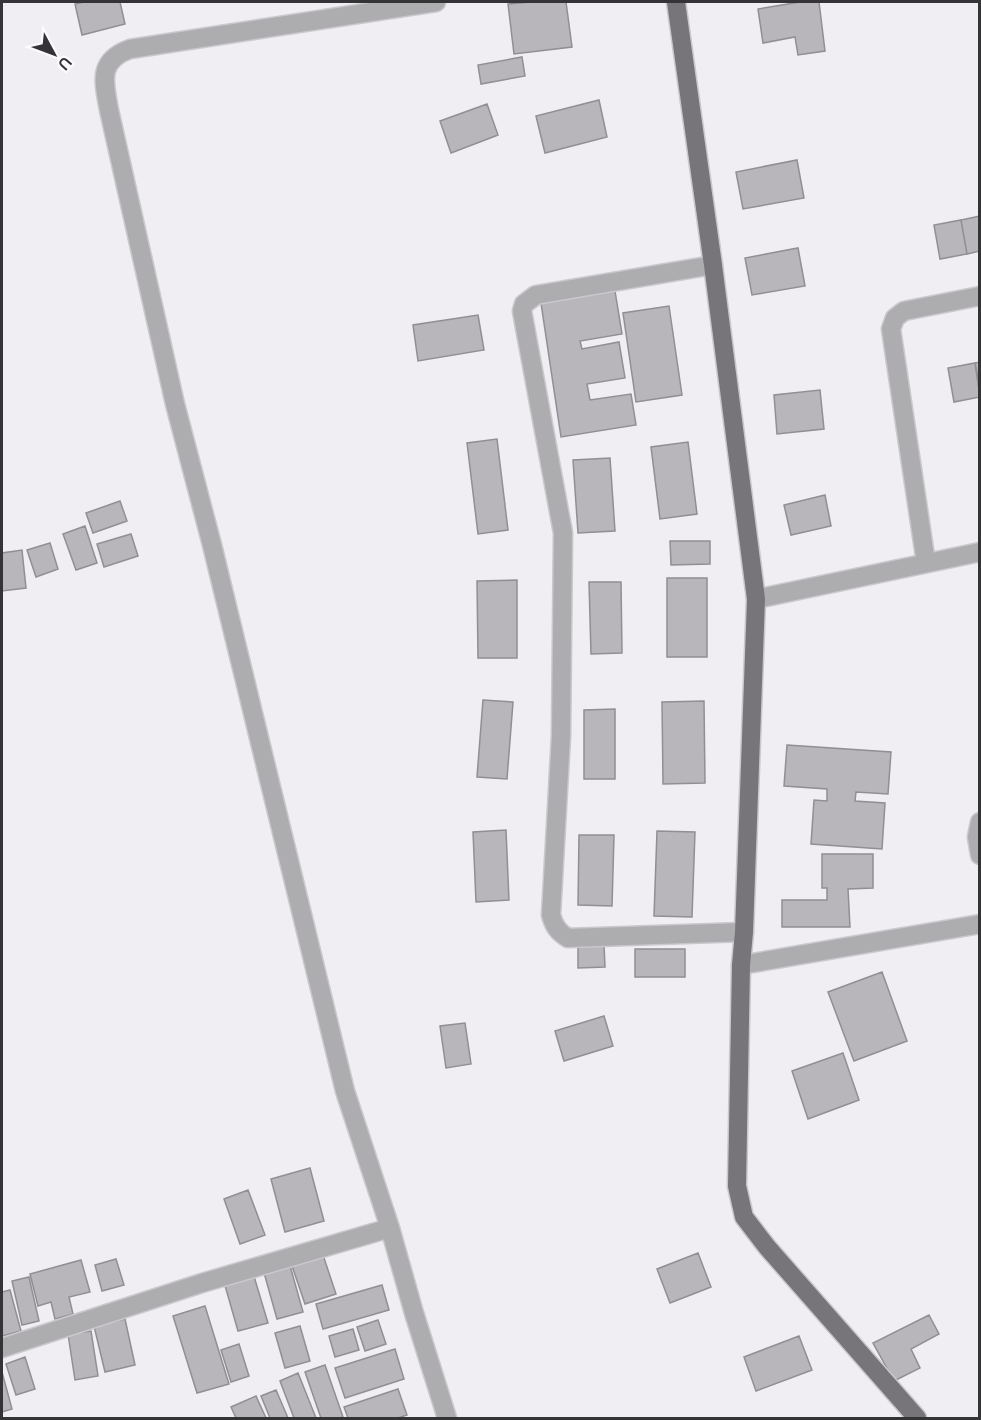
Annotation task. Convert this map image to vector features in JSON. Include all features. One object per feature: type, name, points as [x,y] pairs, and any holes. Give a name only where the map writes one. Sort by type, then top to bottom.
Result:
[{"type":"main road","points":[[676,2],[756,598],[741,965],[737,1186],[744,1217],[767,1247],[917,1419]]},
{"type":"street","points":[[436,2],[130,49],[118,53],[109,63],[103,76],[172,394],[212,545],[345,1091],[390,1228],[447,1419]]},
{"type":"street","points":[[713,265],[536,295],[524,304],[522,311],[563,533],[561,736],[551,915],[554,924],[560,933],[568,938],[744,932]]},
{"type":"street","points":[[926,563],[891,329],[895,318],[904,310],[980,297]]},
{"type":"street","points":[[756,598],[980,552]]},
{"type":"street","points":[[980,822],[976,837],[980,855]]},
{"type":"street","points":[[741,965],[980,924]]},
{"type":"street","points":[[2,1348],[202,1283],[390,1228]]},
{"type":"building","points":[[120,2],[125,24],[82,35],[75,4]]},
{"type":"building","points":[[566,2],[572,47],[514,54],[508,4]]},
{"type":"building","points":[[800,2],[819,2],[825,51],[798,55],[795,37],[763,43],[758,9]]},
{"type":"building","points":[[522,57],[525,76],[481,84],[478,65]]},
{"type":"building","points":[[599,100],[607,137],[545,153],[536,116]]},
{"type":"building","points":[[487,104],[498,135],[451,153],[440,121]]},
{"type":"building","points":[[797,160],[804,198],[743,209],[736,172]]},
{"type":"building","points":[[980,216],[980,251],[967,254],[961,220]]},
{"type":"building","points":[[961,220],[967,254],[940,259],[934,225]]},
{"type":"building","points":[[798,248],[805,286],[752,295],[745,258]]},
{"type":"building","points":[[615,291],[622,334],[580,341],[582,349],[619,342],[625,378],[587,384],[590,400],[631,394],[636,425],[561,437],[541,303]]},
{"type":"building","points":[[669,306],[682,395],[636,402],[623,313]]},
{"type":"building","points":[[478,315],[484,350],[418,361],[413,325]]},
{"type":"building","points":[[980,362],[980,388],[975,363]]},
{"type":"building","points":[[975,363],[980,397],[954,402],[948,368]]},
{"type":"building","points":[[820,390],[824,429],[777,434],[774,395]]},
{"type":"building","points":[[497,439],[508,530],[478,534],[467,443]]},
{"type":"building","points":[[688,442],[697,514],[660,519],[651,447]]},
{"type":"building","points":[[610,458],[615,531],[578,533],[573,460]]},
{"type":"building","points":[[825,495],[831,526],[791,535],[784,505]]},
{"type":"building","points":[[120,501],[127,521],[93,533],[86,513]]},
{"type":"building","points":[[85,526],[97,563],[76,570],[63,534]]},
{"type":"building","points":[[131,534],[138,556],[104,567],[97,544]]},
{"type":"building","points":[[670,541],[710,541],[710,564],[671,565]]},
{"type":"building","points":[[50,543],[58,569],[36,577],[27,550]]},
{"type":"building","points":[[22,550],[26,588],[2,591],[2,553]]},
{"type":"building","points":[[667,578],[707,578],[707,657],[667,657]]},
{"type":"building","points":[[517,580],[517,658],[478,658],[477,581]]},
{"type":"building","points":[[589,582],[621,582],[622,653],[591,654]]},
{"type":"building","points":[[483,700],[513,702],[507,779],[477,777]]},
{"type":"building","points":[[704,701],[705,783],[663,784],[662,702]]},
{"type":"building","points":[[615,709],[615,779],[584,779],[584,710]]},
{"type":"building","points":[[787,745],[891,752],[888,794],[856,792],[855,801],[885,803],[882,849],[811,844],[814,800],[827,801],[827,789],[784,786]]},
{"type":"building","points":[[506,830],[509,900],[476,902],[473,832]]},
{"type":"building","points":[[657,831],[695,832],[692,917],[654,916]]},
{"type":"building","points":[[579,835],[614,835],[612,906],[578,905]]},
{"type":"building","points":[[822,854],[873,854],[873,888],[848,889],[850,927],[782,927],[782,900],[827,900],[827,888],[822,888]]},
{"type":"building","points":[[604,945],[605,967],[578,968],[578,946]]},
{"type":"building","points":[[635,949],[685,949],[685,977],[635,977]]},
{"type":"building","points":[[882,972],[907,1041],[854,1061],[828,992]]},
{"type":"building","points":[[604,1016],[613,1046],[564,1061],[555,1031]]},
{"type":"building","points":[[465,1023],[471,1064],[446,1068],[440,1026]]},
{"type":"building","points":[[843,1053],[859,1100],[808,1119],[792,1071]]},
{"type":"building","points":[[310,1168],[324,1221],[285,1232],[271,1179]]},
{"type":"building","points":[[248,1190],[265,1235],[240,1244],[224,1199]]},
{"type":"building","points":[[322,1252],[336,1294],[305,1304],[291,1263]]},
{"type":"building","points":[[698,1253],[711,1287],[670,1303],[657,1269]]},
{"type":"building","points":[[116,1259],[124,1285],[102,1291],[95,1265]]},
{"type":"building","points":[[81,1260],[90,1292],[69,1297],[73,1314],[55,1319],[51,1302],[38,1306],[30,1274]]},
{"type":"building","points":[[289,1262],[303,1312],[277,1319],[263,1269]]},
{"type":"building","points":[[253,1273],[268,1323],[238,1331],[224,1282]]},
{"type":"building","points":[[29,1277],[39,1321],[22,1325],[12,1281]]},
{"type":"building","points":[[382,1285],[389,1310],[323,1329],[316,1304]]},
{"type":"building","points":[[10,1290],[21,1331],[2,1336],[2,1292]]},
{"type":"building","points":[[205,1306],[229,1384],[197,1393],[173,1316]]},
{"type":"building","points":[[929,1315],[939,1334],[911,1349],[920,1368],[894,1381],[873,1343]]},
{"type":"building","points":[[125,1319],[135,1365],[105,1372],[94,1326]]},
{"type":"building","points":[[378,1320],[386,1344],[365,1351],[357,1327]]},
{"type":"building","points":[[300,1326],[310,1361],[285,1368],[275,1333]]},
{"type":"building","points":[[353,1329],[359,1350],[335,1357],[329,1336]]},
{"type":"building","points":[[91,1331],[98,1376],[75,1380],[68,1334]]},
{"type":"building","points":[[799,1336],[812,1370],[756,1391],[744,1357]]},
{"type":"building","points":[[239,1344],[249,1376],[231,1382],[221,1350]]},
{"type":"building","points":[[395,1349],[404,1379],[345,1398],[335,1368]]},
{"type":"building","points":[[25,1357],[35,1389],[16,1395],[6,1364]]},
{"type":"building","points":[[325,1365],[343,1417],[340,1418],[321,1418],[305,1372]]},
{"type":"building","points":[[2,1372],[12,1409],[2,1412]]},
{"type":"building","points":[[298,1373],[316,1418],[294,1418],[280,1381]]},
{"type":"building","points":[[398,1389],[407,1415],[398,1418],[348,1418],[344,1407]]},
{"type":"building","points":[[276,1390],[288,1418],[270,1418],[261,1396]]},
{"type":"building","points":[[256,1396],[266,1418],[236,1418],[231,1407]]}]
